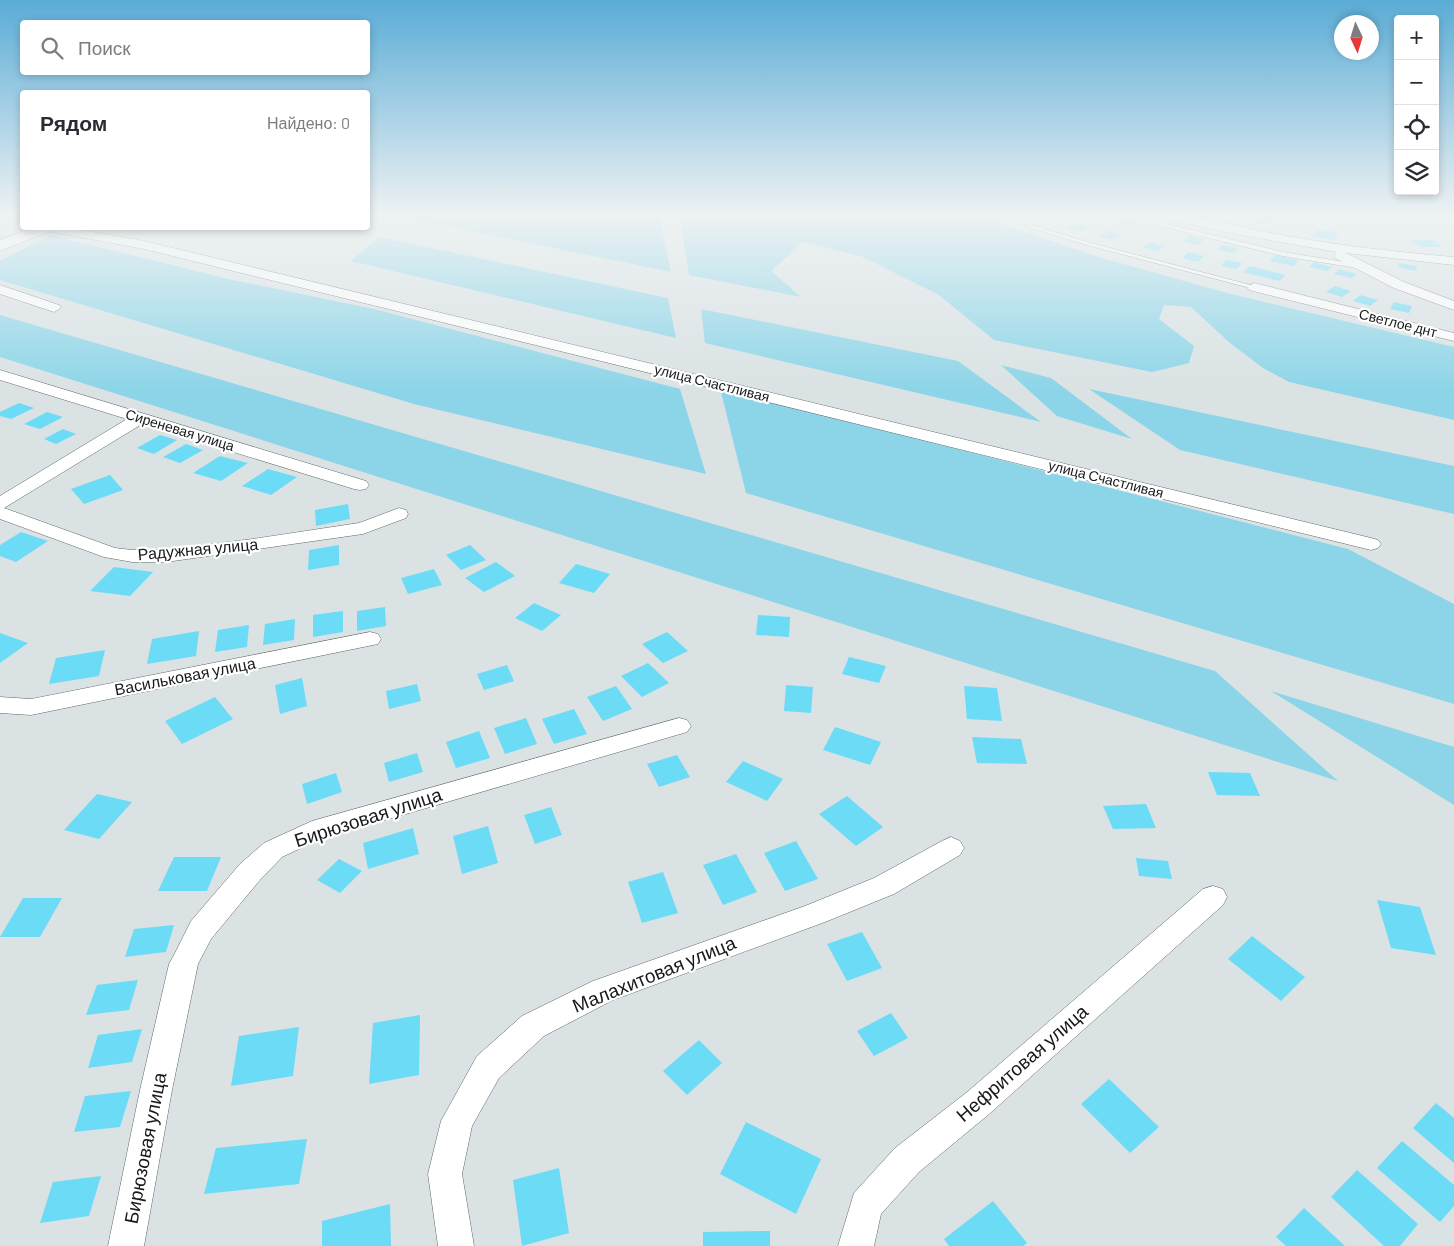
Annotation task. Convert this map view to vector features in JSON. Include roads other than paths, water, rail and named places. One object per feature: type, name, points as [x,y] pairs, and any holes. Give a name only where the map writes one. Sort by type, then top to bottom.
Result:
[{"type":"street","name":"улица Счастливая","points":[[262,274],[1371,544]]},
{"type":"street","points":[[1378,274],[1399,285],[1454,306]]},
{"type":"street","name":"Светлое днт","points":[[1254,287],[1454,337]]},
{"type":"street","points":[[0,289],[54,308]]},
{"type":"street","name":"Сиреневая улица","points":[[0,375],[360,485]]},
{"type":"street","points":[[0,504],[140,418]]},
{"type":"street","name":"Радужная улица","points":[[0,514],[111,553],[132,556],[166,556],[363,528],[399,514]]},
{"type":"street","name":"Васильковая улица","points":[[0,705],[31,707],[370,639]]},
{"type":"street","name":"Бирюзовая улица","points":[[126,1246],[156,1090],[184,964],[202,930],[250,872],[274,850],[312,832],[680,726]]},
{"type":"street","name":"Малахитовая улица","points":[[456,1246],[445,1174],[457,1121],[488,1067],[532,1026],[603,990],[815,914],[884,886],[951,848]]},
{"type":"street","name":"Нефритовая улица","points":[[856,1246],[866,1205],[907,1160],[977,1104],[1213,897]]},
{"type":"lane","points":[[1205,274],[1254,287]]}]
